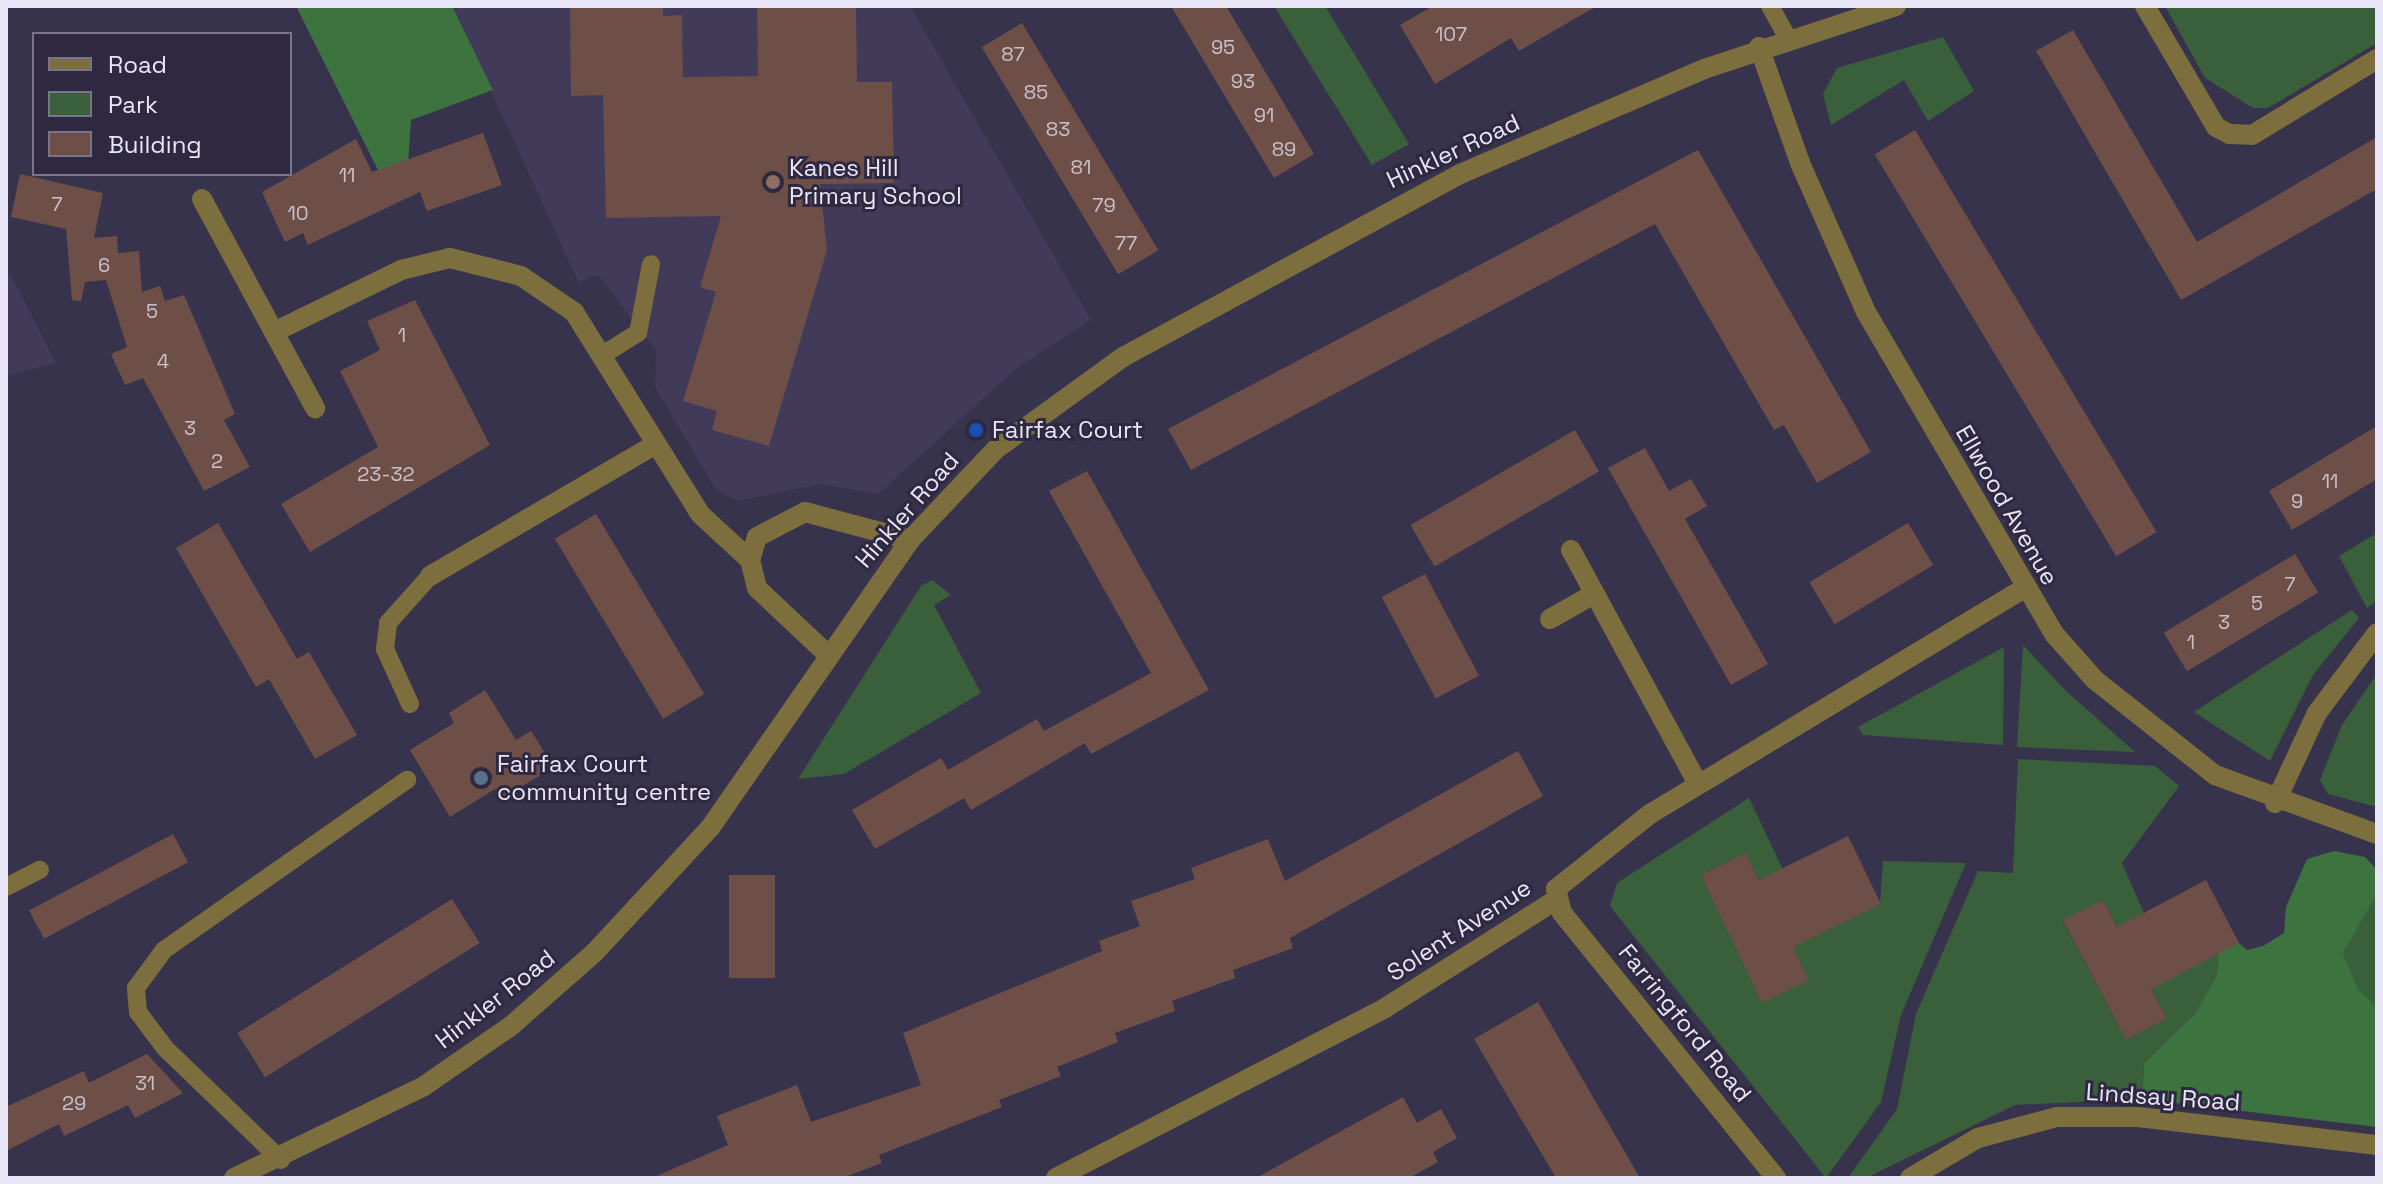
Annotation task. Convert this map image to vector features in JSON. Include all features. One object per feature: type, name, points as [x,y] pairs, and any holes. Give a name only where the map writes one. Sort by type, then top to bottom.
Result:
[{"type":"street","name":"Hinkler Road","points":[[234,1178],[281,1160],[424,1086],[511,1026],[595,952],[710,828],[827,654],[910,540],[996,449],[1123,357],[1458,175],[1759,47],[1896,6]]},
{"type":"street","points":[[2145,6],[2216,127],[2229,134],[2252,135],[2377,59]]},
{"type":"street","name":"Ellwood Avenue","points":[[1759,47],[1860,299],[2025,588],[2105,689],[2208,770],[2275,803],[2377,834]]},
{"type":"street","points":[[202,199],[315,408]]},
{"type":"street","points":[[274,332],[401,270],[450,258],[521,276],[574,312],[604,354],[700,514],[750,560]]},
{"type":"street","points":[[430,576],[656,444]]},
{"type":"street","points":[[827,654],[757,588],[750,560],[757,537],[778,520],[805,512],[910,540]]},
{"type":"street","points":[[1571,550],[1698,784]]},
{"type":"street","name":"Solent Avenue","points":[[1056,1178],[1385,1008],[1556,900],[1567,874],[1698,784],[2025,588]]},
{"type":"street","points":[[1550,619],[1594,594]]},
{"type":"street","points":[[2275,803],[2317,713],[2377,633]]},
{"type":"street","name":"Farringford Road","points":[[1556,900],[1776,1178]]},
{"type":"street","name":"Lindsay Road","points":[[1910,1178],[1978,1138],[2057,1117],[2138,1117],[2377,1145]]},
{"type":"lane","points":[[1770,6],[1787,37]]},
{"type":"lane","points":[[604,354],[638,333],[651,264]]},
{"type":"lane","points":[[410,704],[385,649],[388,623],[430,576]]},
{"type":"lane","points":[[281,1160],[165,1048],[138,1012],[136,988],[164,950],[407,780]]},
{"type":"lane","points":[[6,887],[40,870]]},
{"type":"shaded area","name":"Kanes Hill Primary School","points":[[452,6],[910,6],[1091,320],[1017,368],[878,494],[820,484],[738,501],[715,488],[655,387],[656,351],[598,274],[579,283]]},
{"type":"shaded area","points":[[6,266],[56,363],[6,376]]},
{"type":"green space","points":[[296,6],[452,6],[493,90],[411,120],[408,165],[380,174]]},
{"type":"green space","points":[[1274,6],[1325,6],[1409,144],[1372,165]]},
{"type":"green space","points":[[2165,6],[2377,6],[2377,43],[2268,108],[2253,108],[2205,78]]},
{"type":"green space","points":[[1943,37],[1974,91],[1928,121],[1904,80],[1831,125],[1823,94],[1837,68]]},
{"type":"green space","points":[[2377,533],[2377,600],[2367,608],[2339,556]]},
{"type":"green space","points":[[932,580],[951,595],[934,605],[981,693],[844,774],[798,779],[921,586]]},
{"type":"green space","points":[[2352,610],[2359,618],[2313,675],[2270,761],[2194,712]]},
{"type":"green space","points":[[2023,645],[2065,690],[2135,752],[2017,747]]},
{"type":"green space","points":[[2004,647],[2003,745],[1863,735],[1858,727]]},
{"type":"green space","points":[[2377,674],[2377,807],[2328,794],[2320,780],[2342,725]]},
{"type":"green space","points":[[2018,759],[2155,766],[2179,786],[2122,863],[2153,934],[2128,947],[2103,900],[2063,921],[2126,1040],[2167,1018],[2141,969],[2218,953],[2217,975],[2195,1014],[2144,1063],[2142,1099],[2015,1105],[1866,1178],[1848,1178],[1897,1109],[1916,1014],[1978,871],[2013,873]]},
{"type":"green space","points":[[1749,798],[1794,893],[1771,904],[1746,853],[1701,875],[1763,1002],[1809,980],[1783,926],[1817,935],[1880,904],[1883,861],[1966,863],[1901,1015],[1881,1102],[1826,1178],[1610,906],[1617,883]]},
{"type":"green space","points":[[2334,851],[2365,857],[2377,870],[2377,893],[2343,953],[2358,989],[2377,1007],[2377,1127],[2142,1099],[2144,1063],[2195,1014],[2217,975],[2218,953],[2239,943],[2247,950],[2263,946],[2284,933],[2286,907],[2307,859]]},
{"type":"green space","points":[[2377,889],[2377,1007],[2358,989],[2343,953]]},
{"type":"building","points":[[570,6],[663,6],[663,16],[682,15],[683,77],[758,76],[757,6],[856,6],[857,82],[892,82],[894,183],[820,184],[827,250],[769,446],[712,430],[717,411],[683,401],[716,292],[700,287],[721,216],[606,218],[603,95],[571,96]]},
{"type":"building","points":[[1171,6],[1226,6],[1314,154],[1274,178]]},
{"type":"building","points":[[1433,6],[1597,6],[1519,51],[1511,38],[1435,84],[1400,25]]},
{"type":"building","points":[[1022,23],[1158,250],[1118,274],[982,47]]},
{"type":"building","points":[[2073,30],[2197,242],[2377,137],[2377,189],[2181,300],[2036,51]]},
{"type":"building","points":[[1915,130],[2157,532],[2116,556],[1875,154]]},
{"type":"building","points":[[483,133],[502,185],[427,211],[420,192],[308,245],[303,233],[285,242],[262,192],[356,139],[372,172]]},
{"type":"building","points":[[1698,150],[1871,452],[1817,483],[1784,425],[1774,430],[1655,224],[1191,470],[1168,429]]},
{"type":"building","points":[[20,174],[103,193],[94,238],[117,236],[118,253],[139,251],[142,292],[160,286],[165,301],[184,295],[235,414],[224,420],[250,467],[204,491],[143,378],[125,385],[111,354],[127,347],[106,280],[85,282],[81,301],[72,300],[66,229],[11,217]]},
{"type":"building","points":[[415,300],[490,445],[310,552],[281,504],[378,447],[340,371],[380,350],[367,321]]},
{"type":"building","points":[[2377,426],[2377,479],[2292,530],[2269,491]]},
{"type":"building","points":[[1575,430],[1599,472],[1434,567],[1410,525]]},
{"type":"building","points":[[1645,448],[1669,491],[1691,479],[1707,506],[1685,519],[1768,664],[1731,685],[1608,468]]},
{"type":"building","points":[[1087,471],[1209,690],[1091,754],[1085,743],[971,810],[964,798],[875,849],[852,810],[941,758],[948,770],[1037,719],[1044,731],[1151,673],[1049,491]]},
{"type":"building","points":[[596,514],[704,694],[663,719],[555,539]]},
{"type":"building","points":[[218,523],[297,659],[309,652],[357,735],[315,759],[269,679],[256,687],[176,548]]},
{"type":"building","points":[[1908,523],[1933,565],[1835,624],[1809,582]]},
{"type":"building","points":[[2295,554],[2318,593],[2187,671],[2164,633]]},
{"type":"building","points":[[1425,574],[1479,676],[1436,699],[1382,597]]},
{"type":"building","name":"Fairfax Court community centre","points":[[485,690],[516,740],[531,731],[554,767],[501,799],[495,789],[450,817],[410,750],[454,723],[449,713]]},
{"type":"building","points":[[1518,751],[1543,796],[1290,938],[1293,948],[1233,970],[1235,978],[1172,1001],[1175,1011],[1115,1033],[1118,1042],[1057,1067],[1061,1076],[999,1100],[1002,1107],[879,1155],[882,1163],[842,1178],[652,1178],[728,1145],[717,1116],[797,1085],[811,1122],[921,1085],[903,1033],[1102,951],[1099,941],[1140,926],[1131,901],[1195,879],[1191,868],[1268,839],[1285,881]]},
{"type":"building","points":[[173,834],[188,862],[44,939],[29,911]]},
{"type":"building","points":[[1848,836],[1881,904],[1793,947],[1809,980],[1762,1003],[1701,875],[1746,853],[1759,880]]},
{"type":"building","points":[[729,875],[775,875],[775,978],[729,978]]},
{"type":"building","points":[[2206,880],[2239,943],[2151,989],[2167,1018],[2126,1040],[2063,920],[2103,900],[2117,927]]},
{"type":"building","points":[[452,899],[480,943],[265,1077],[237,1033]]},
{"type":"building","points":[[1538,1002],[1640,1178],[1556,1178],[1474,1039]]},
{"type":"building","points":[[147,1054],[183,1093],[135,1118],[128,1105],[64,1136],[59,1124],[6,1151],[6,1107],[84,1071],[89,1083]]},
{"type":"building","points":[[1403,1097],[1417,1123],[1441,1109],[1457,1138],[1433,1152],[1438,1162],[1409,1178],[1256,1178]]},
{"type":"place","name":"Kanes Hill Primary School","points":[[773,182]]},
{"type":"place","name":"Fairfax Court","points":[[976,430]]},
{"type":"place","name":"Fairfax Court community centre","points":[[481,778]]}]
